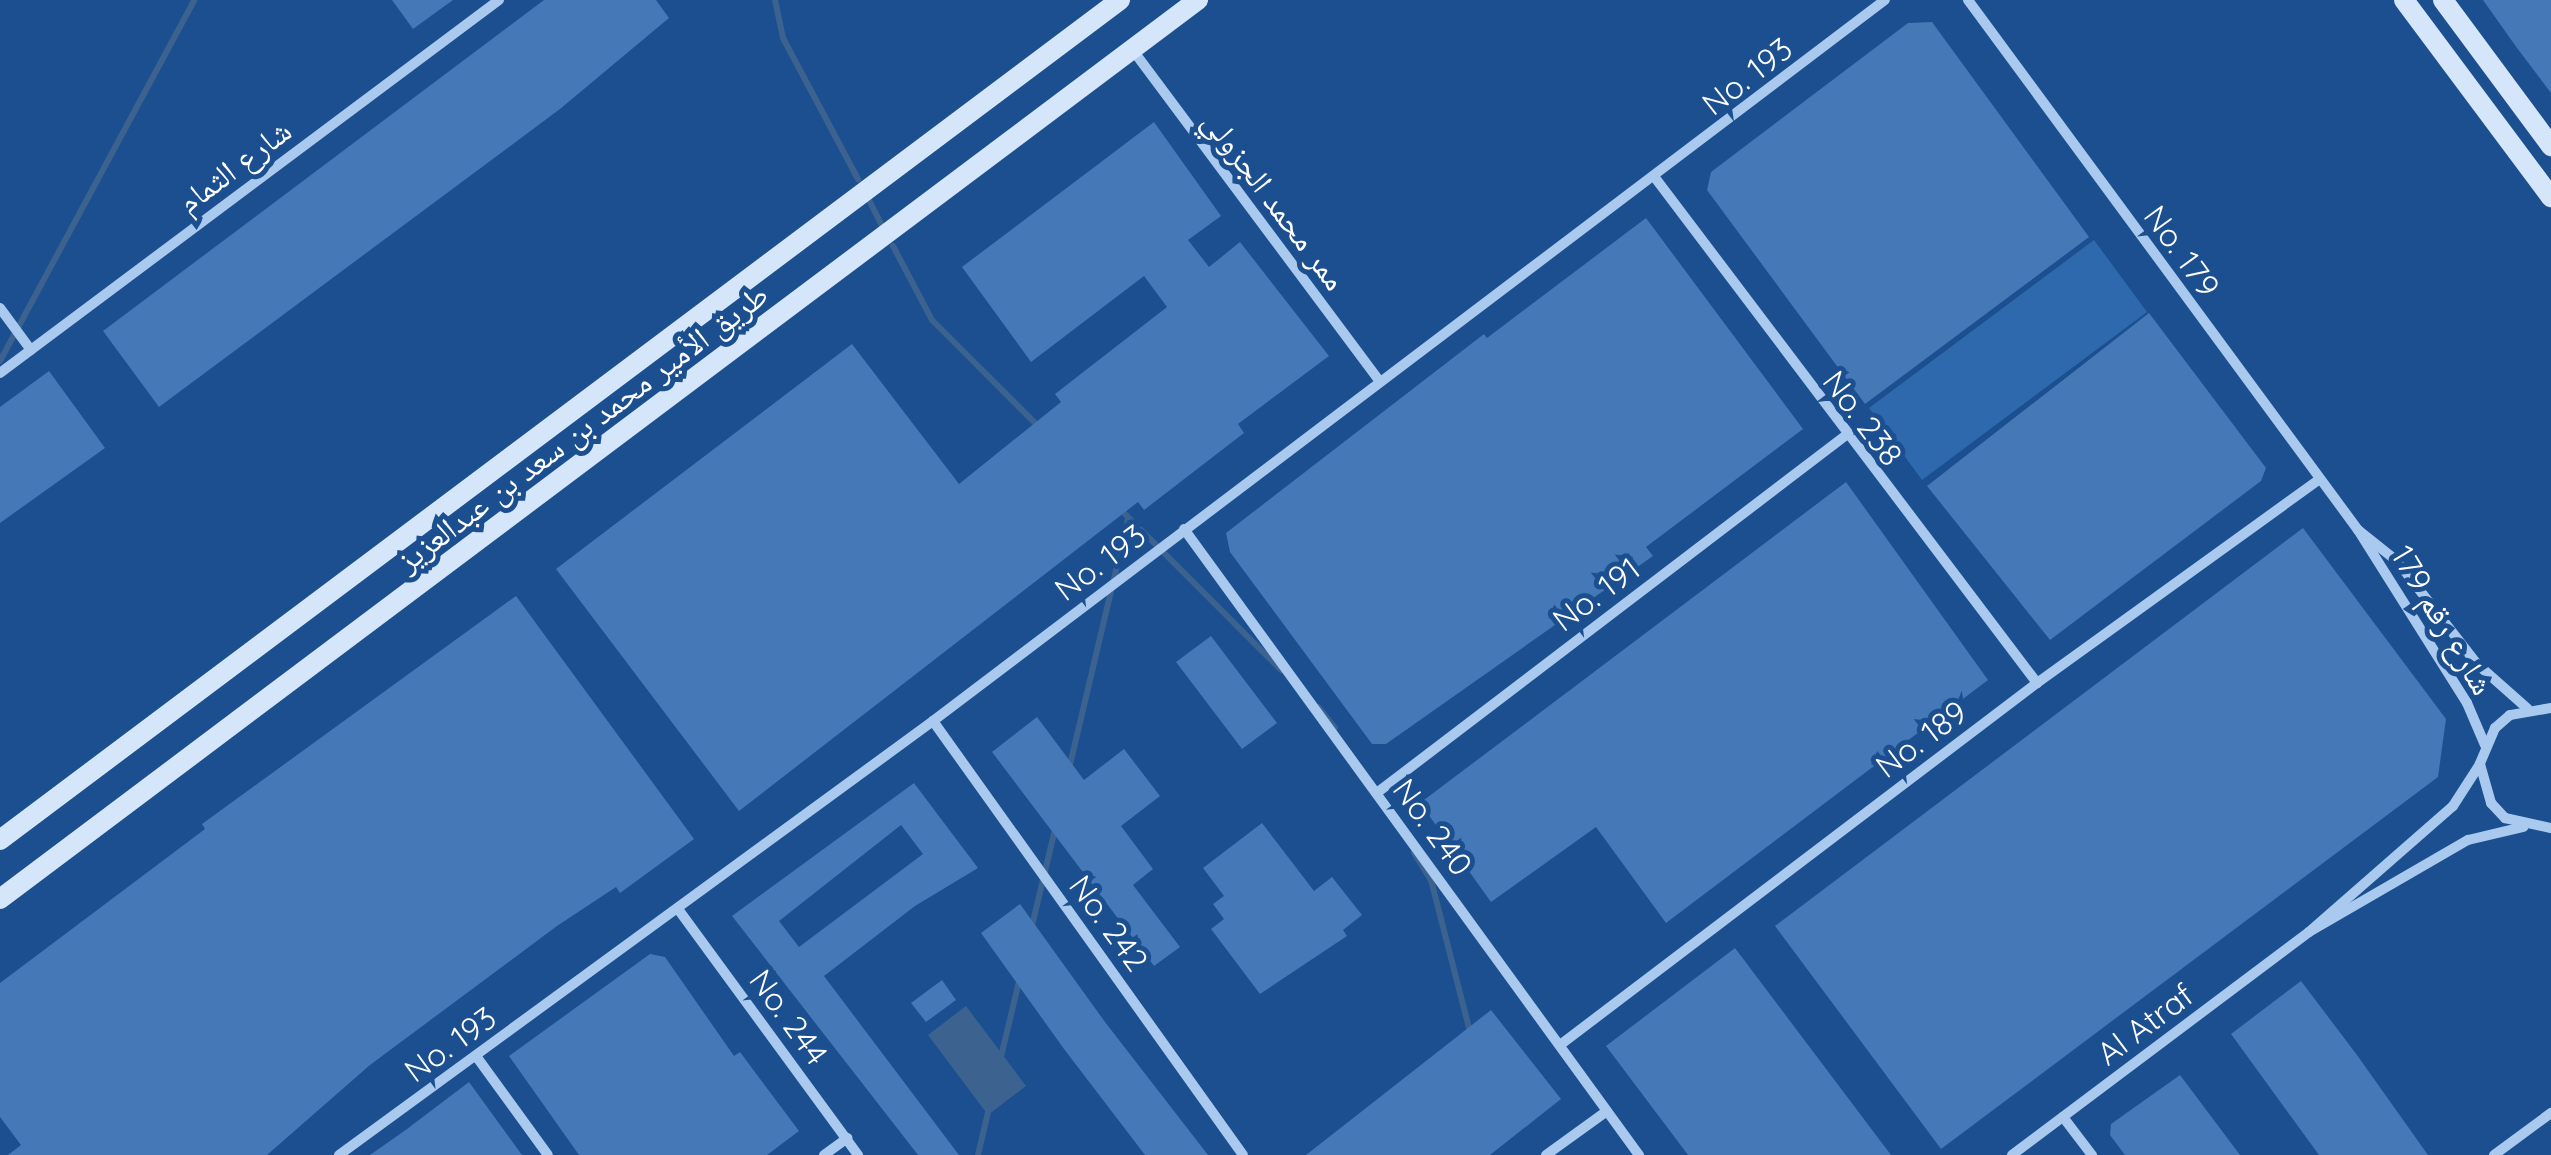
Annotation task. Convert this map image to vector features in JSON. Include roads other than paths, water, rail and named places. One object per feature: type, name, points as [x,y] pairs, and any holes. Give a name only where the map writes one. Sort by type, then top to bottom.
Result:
[{"type":"main road","name":"طريق الأمير محمد بن سعد بن عبدالعزيز","points":[[0,840],[1120,0]]},
{"type":"main road","name":"طريق الأمير محمد بن سعد بن عبدالعزيز","points":[[0,899],[1198,0]]},
{"type":"main road","points":[[2404,0],[2551,198]]},
{"type":"main road","points":[[2443,0],[2551,146]]},
{"type":"street","name":"No. 193","points":[[339,1155],[934,721],[1379,380],[1656,179],[1885,0]]},
{"type":"street","name":"No. 179","points":[[1968,0],[2358,530]]},
{"type":"street","name":"شارع الثمام","points":[[0,373],[495,1]]},
{"type":"street","name":"ممر محمد الجزولي","points":[[1132,49],[1379,380]]},
{"type":"street","name":"No. 238","points":[[1656,179],[1845,436],[2037,683]]},
{"type":"street","points":[[0,308],[31,350]]},
{"type":"street","name":"No. 191","points":[[1378,792],[1845,436]]},
{"type":"street","name":"No. 189","points":[[1560,1045],[2037,683],[2318,480]]},
{"type":"street","name":"No. 240","points":[[1184,530],[1639,1155]]},
{"type":"street","name":"شارع رقم 179","points":[[2358,530],[2397,561],[2476,663],[2528,708]]},
{"type":"street","name":"شارع رقم 179","points":[[2358,530],[2467,702],[2485,744]]},
{"type":"street","points":[[2485,744],[2510,715],[2528,708],[2550,708]]},
{"type":"street","name":"No. 242","points":[[934,721],[1243,1155]]},
{"type":"street","name":"Al Atraf","points":[[2012,1155],[2309,932],[2453,806],[2480,764],[2485,744]]},
{"type":"street","points":[[2480,764],[2491,803],[2523,827]]},
{"type":"street","name":"Al Atraf","points":[[2309,932],[2468,840],[2523,827],[2549,830]]},
{"type":"street","name":"No. 244","points":[[678,909],[858,1155]]},
{"type":"street","points":[[476,1056],[548,1155]]},
{"type":"street","points":[[1546,1155],[1607,1111]]},
{"type":"street","points":[[2494,1155],[2551,1113]]},
{"type":"street","points":[[2063,1117],[2092,1155]]},
{"type":"street","points":[[824,1155],[847,1138]]},
{"type":"waterway","points":[[0,361],[194,0]]},
{"type":"waterway","points":[[775,0],[783,38],[858,179]]},
{"type":"waterway","points":[[870,202],[881,224]]},
{"type":"waterway","points":[[893,246],[932,320],[1041,429]]},
{"type":"waterway","points":[[1120,509],[1281,670]]},
{"type":"waterway","points":[[1069,769],[1128,519]]},
{"type":"waterway","points":[[1318,707],[1335,728]]},
{"type":"waterway","points":[[1031,930],[1056,825]]},
{"type":"waterway","points":[[1414,853],[1431,880],[1471,1036]]},
{"type":"waterway","points":[[1000,1061],[1019,981]]},
{"type":"waterway","points":[[978,1155],[989,1108]]}]
